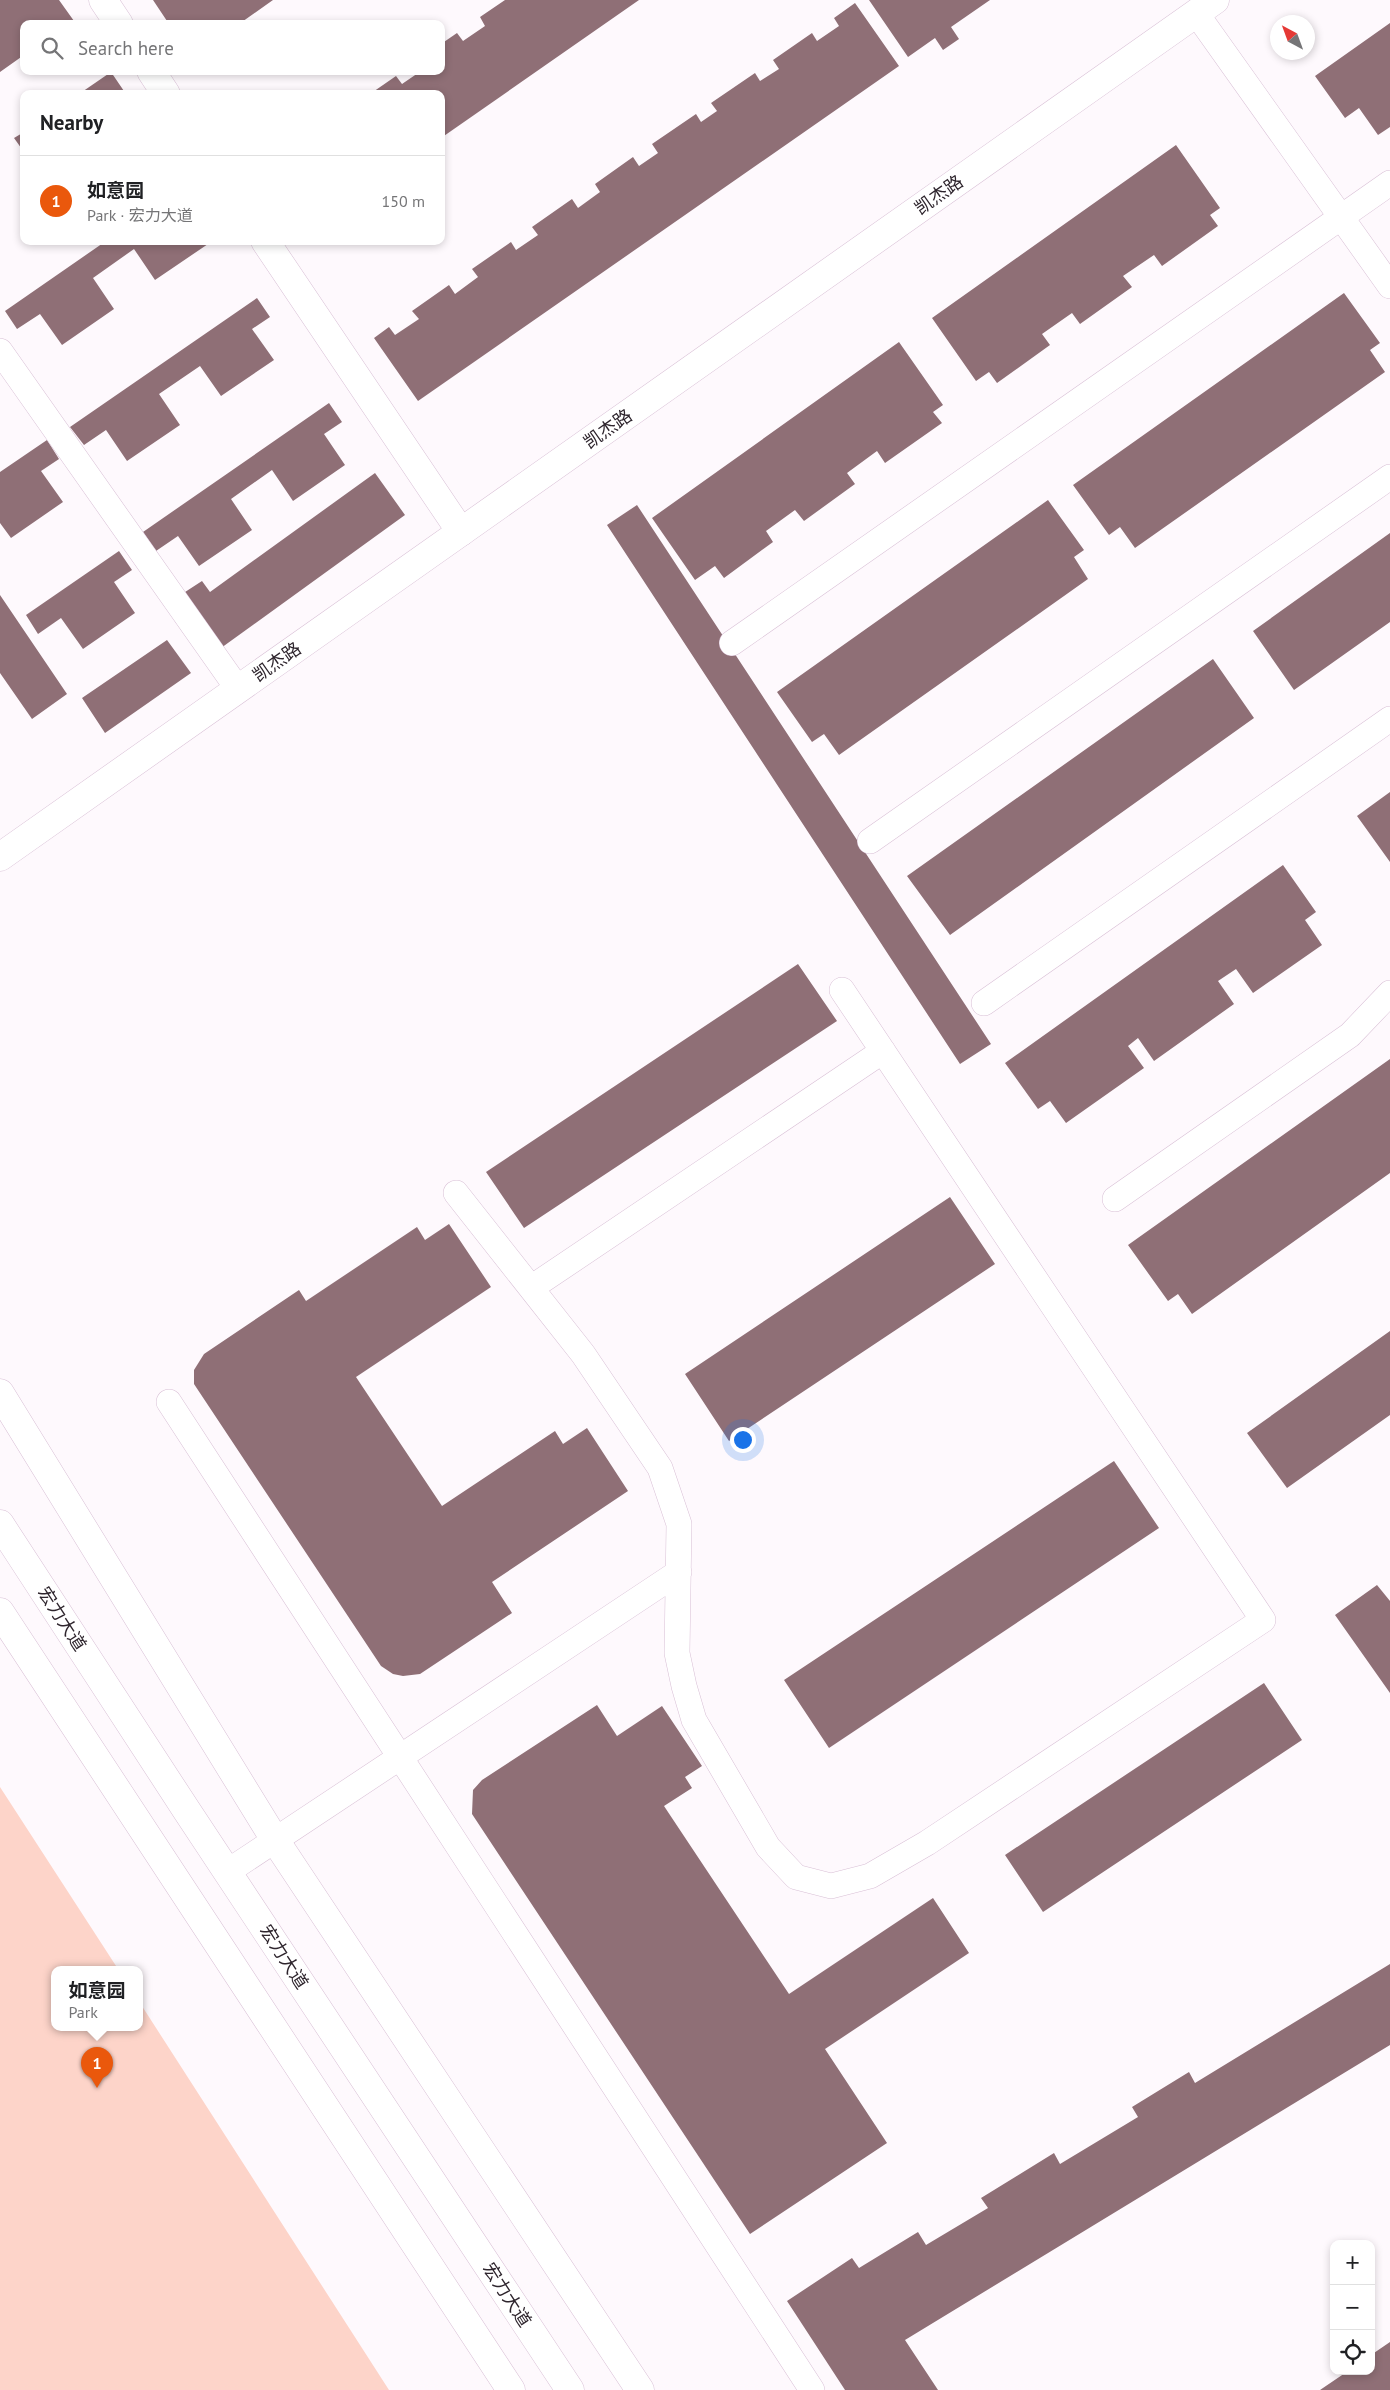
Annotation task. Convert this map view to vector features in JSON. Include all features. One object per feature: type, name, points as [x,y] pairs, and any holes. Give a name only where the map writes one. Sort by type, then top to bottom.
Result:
[{"type":"street","points":[[102,0],[116,20]]},
{"type":"street","name":"凯杰路","points":[[0,857],[1206,7]]},
{"type":"street","points":[[154,75],[163,90]]},
{"type":"street","points":[[268,245],[461,532]]},
{"type":"street","points":[[0,1393],[276,1840],[640,2390]]},
{"type":"street","name":"宏力大道","points":[[0,1524],[570,2390]]},
{"type":"street","points":[[0,1612],[511,2390]]},
{"type":"lane","points":[[1206,7],[1341,217],[1390,286]]},
{"type":"lane","points":[[732,643],[1390,183]]},
{"type":"lane","points":[[0,351],[238,689]]},
{"type":"lane","points":[[870,841],[1390,477]]},
{"type":"lane","points":[[984,1003],[1390,719]]},
{"type":"lane","points":[[456,1193],[583,1354],[660,1468],[679,1524],[678,1653],[694,1720],[768,1847],[796,1877],[831,1886],[870,1876],[927,1843],[1263,1620],[842,990]]},
{"type":"lane","points":[[1115,1199],[1350,1035],[1390,993]]},
{"type":"lane","points":[[531,1288],[883,1051]]},
{"type":"lane","points":[[169,1402],[812,2390]]},
{"type":"lane","points":[[228,1872],[679,1572]]},
{"type":"shaded area","points":[[0,1787],[116,1966],[51,1966],[51,2031],[143,2031],[143,2008],[389,2390],[0,2390]]},
{"type":"building","points":[[0,0],[59,0],[73,20],[20,20],[20,58],[0,72]]},
{"type":"building","points":[[153,0],[273,0],[245,20],[166,20]]},
{"type":"building","points":[[505,0],[639,0],[445,135],[445,90],[376,90],[396,76],[402,84],[415,75],[445,75],[445,41],[457,33],[463,41],[485,26],[480,17]]},
{"type":"building","points":[[869,0],[990,0],[951,27],[959,39],[943,50],[935,38],[908,57]]},
{"type":"building","points":[[855,3],[899,66],[418,401],[374,338],[389,327],[395,335],[419,319],[412,311],[449,285],[455,294],[478,277],[472,269],[511,242],[516,250],[538,235],[532,227],[572,199],[578,208],[600,192],[595,184],[633,157],[639,166],[658,153],[652,144],[696,114],[701,122],[717,111],[711,103],[755,73],[760,81],[779,69],[773,60],[812,33],[817,41],[839,26],[834,18]]},
{"type":"building","points":[[1390,23],[1390,127],[1378,135],[1359,108],[1345,118],[1315,76]]},
{"type":"building","points":[[107,75],[113,75],[123,90],[85,90]]},
{"type":"building","points":[[20,134],[20,146],[14,138]]},
{"type":"building","points":[[1176,145],[1220,208],[1210,215],[1218,226],[1162,266],[1154,255],[1123,276],[1132,287],[1080,324],[1072,313],[1042,334],[1050,345],[997,383],[989,372],[976,381],[932,318]]},
{"type":"building","points":[[100,245],[207,245],[155,280],[134,249],[93,278],[114,309],[62,345],[40,314],[17,329],[5,311]]},
{"type":"building","points":[[1344,293],[1380,343],[1370,350],[1385,372],[1135,548],[1120,527],[1109,535],[1073,485]]},
{"type":"building","points":[[257,298],[270,317],[252,329],[274,360],[221,396],[200,366],[159,394],[180,425],[127,461],[106,430],[84,445],[70,427]]},
{"type":"building","points":[[899,342],[943,405],[933,412],[942,423],[885,463],[877,451],[847,473],[855,484],[804,521],[795,510],[766,531],[773,542],[724,578],[715,566],[695,580],[652,518]]},
{"type":"building","points":[[329,403],[342,422],[324,434],[345,465],[293,501],[272,470],[231,499],[252,530],[199,566],[178,536],[156,551],[143,532]]},
{"type":"building","points":[[47,440],[59,459],[41,471],[63,502],[11,538],[0,523],[0,472]]},
{"type":"building","points":[[375,473],[405,515],[221,648],[182,594],[202,581],[210,592]]},
{"type":"building","points":[[1048,500],[1084,550],[1074,557],[1088,579],[839,755],[824,734],[812,742],[777,692]]},
{"type":"building","points":[[637,505],[991,1044],[960,1064],[607,525]]},
{"type":"building","points":[[1390,533],[1390,622],[1294,690],[1253,631]]},
{"type":"building","points":[[119,551],[132,570],[114,582],[135,613],[83,649],[61,618],[38,634],[26,615]]},
{"type":"building","points":[[0,595],[67,694],[32,719],[0,673]]},
{"type":"building","points":[[167,640],[191,673],[105,733],[82,698]]},
{"type":"building","points":[[1213,659],[1254,718],[950,935],[907,876]]},
{"type":"building","points":[[1390,792],[1390,862],[1357,816]]},
{"type":"building","points":[[1283,865],[1316,912],[1305,920],[1322,945],[1253,993],[1236,969],[1218,981],[1234,1004],[1154,1061],[1138,1038],[1128,1046],[1144,1068],[1066,1123],[1050,1101],[1038,1109],[1005,1063]]},
{"type":"building","points":[[798,964],[837,1021],[524,1228],[486,1172]]},
{"type":"building","points":[[1390,1059],[1390,1173],[1192,1314],[1178,1294],[1168,1301],[1128,1245]]},
{"type":"building","points":[[950,1197],[995,1264],[729,1441],[685,1374]]},
{"type":"building","points":[[449,1224],[491,1287],[356,1377],[442,1506],[555,1431],[563,1444],[587,1428],[628,1491],[492,1582],[512,1613],[420,1674],[403,1676],[393,1674],[381,1666],[194,1384],[194,1370],[204,1354],[299,1290],[306,1301],[417,1227],[425,1240]]},
{"type":"building","points":[[1390,1331],[1390,1415],[1287,1488],[1247,1433]]},
{"type":"building","points":[[1114,1461],[1159,1528],[829,1748],[784,1680]]},
{"type":"building","points":[[1377,1585],[1390,1601],[1390,1693],[1335,1615]]},
{"type":"building","points":[[1264,1683],[1302,1740],[1043,1912],[1005,1855]]},
{"type":"building","points":[[597,1705],[617,1736],[662,1706],[702,1766],[685,1777],[692,1788],[664,1806],[789,1994],[933,1898],[969,1953],[825,2049],[887,2143],[750,2234],[472,1814],[473,1790],[482,1780]]},
{"type":"building","points":[[1390,1964],[1390,2045],[905,2340],[938,2390],[845,2390],[787,2301],[852,2258],[859,2268],[918,2232],[926,2245],[988,2208],[981,2198],[1054,2153],[1060,2164],[1138,2117],[1132,2107],[1189,2072],[1195,2083]]},
{"type":"building","points":[[1390,2342],[1390,2390],[1320,2390],[1342,2375],[1375,2375],[1375,2352]]},
{"type":"place","name":"如意园","points":[[97,2088]]}]
